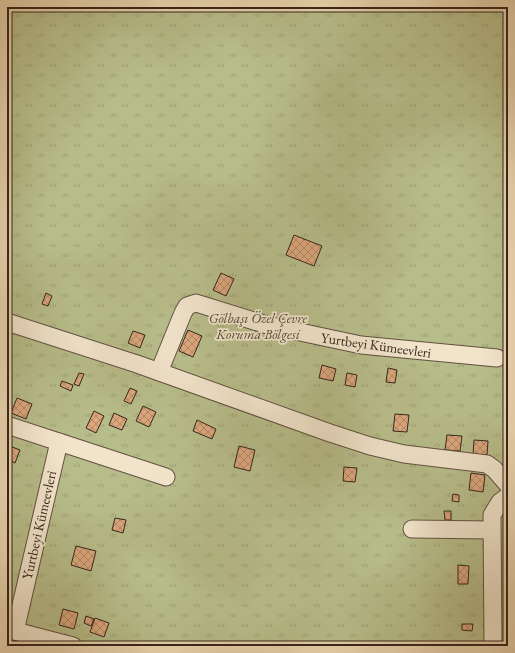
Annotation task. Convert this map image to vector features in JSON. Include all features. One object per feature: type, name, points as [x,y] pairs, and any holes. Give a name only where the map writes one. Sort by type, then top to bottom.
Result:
[{"type":"street","name":"Yurtbeyi Kümeevleri","points":[[159,372],[183,313],[188,306],[196,303],[267,325],[361,346],[497,358]]},
{"type":"street","points":[[7,322],[159,372],[370,446],[404,454],[487,464],[494,469],[508,485]]},
{"type":"street","points":[[7,425],[166,477]]},
{"type":"street","name":"Yurtbeyi Kümeevleri","points":[[59,442],[11,630],[73,646]]},
{"type":"street","points":[[492,646],[492,530],[494,509],[508,496]]},
{"type":"street","points":[[412,529],[492,530]]},
{"type":"green space","name":"Gölbaşı Özel Çevre Koruma Bölgesi","points":[[7,7],[508,7],[508,646],[7,646]]},
{"type":"building","points":[[294,235],[322,246],[314,266],[286,255]]},
{"type":"building","points":[[221,273],[234,279],[226,296],[213,290]]},
{"type":"building","points":[[46,293],[52,296],[48,306],[42,304]]},
{"type":"building","points":[[188,330],[202,336],[193,357],[179,351]]},
{"type":"building","points":[[133,331],[145,335],[140,348],[128,343]]},
{"type":"building","points":[[322,365],[336,369],[333,381],[319,378]]},
{"type":"building","points":[[388,368],[397,370],[395,383],[386,382]]},
{"type":"building","points":[[79,373],[84,374],[79,386],[74,384]]},
{"type":"building","points":[[347,373],[357,375],[355,387],[345,385]]},
{"type":"building","points":[[62,381],[73,385],[71,391],[60,386]]},
{"type":"building","points":[[130,388],[137,391],[131,404],[124,401]]},
{"type":"building","points":[[17,398],[32,404],[26,419],[11,413]]},
{"type":"building","points":[[143,406],[156,412],[149,427],[136,421]]},
{"type":"building","points":[[94,411],[104,416],[96,433],[86,428]]},
{"type":"building","points":[[114,413],[127,419],[122,430],[109,425]]},
{"type":"building","points":[[395,414],[409,415],[407,432],[393,431]]},
{"type":"building","points":[[197,420],[216,429],[212,439],[193,431]]},
{"type":"building","points":[[447,435],[462,436],[460,451],[445,450]]},
{"type":"building","points":[[474,440],[488,441],[487,455],[473,455]]},
{"type":"building","points":[[7,445],[20,450],[15,463],[7,459]]},
{"type":"building","points":[[239,446],[255,450],[250,471],[234,467]]},
{"type":"building","points":[[344,467],[357,468],[355,482],[343,481]]},
{"type":"building","points":[[471,473],[485,475],[483,492],[469,490]]},
{"type":"building","points":[[453,494],[459,495],[459,502],[452,501]]},
{"type":"building","points":[[444,511],[451,511],[451,520],[445,520]]},
{"type":"building","points":[[115,518],[126,520],[123,533],[112,530]]},
{"type":"building","points":[[76,546],[96,551],[91,571],[71,565]]},
{"type":"building","points":[[7,560],[12,562],[7,579]]},
{"type":"building","points":[[458,565],[469,566],[468,584],[458,584]]},
{"type":"building","points":[[63,609],[78,613],[74,629],[59,625]]},
{"type":"building","points":[[86,616],[94,619],[91,626],[84,623]]},
{"type":"building","points":[[95,618],[109,623],[104,637],[90,632]]},
{"type":"building","points":[[462,624],[473,624],[472,631],[462,630]]}]
